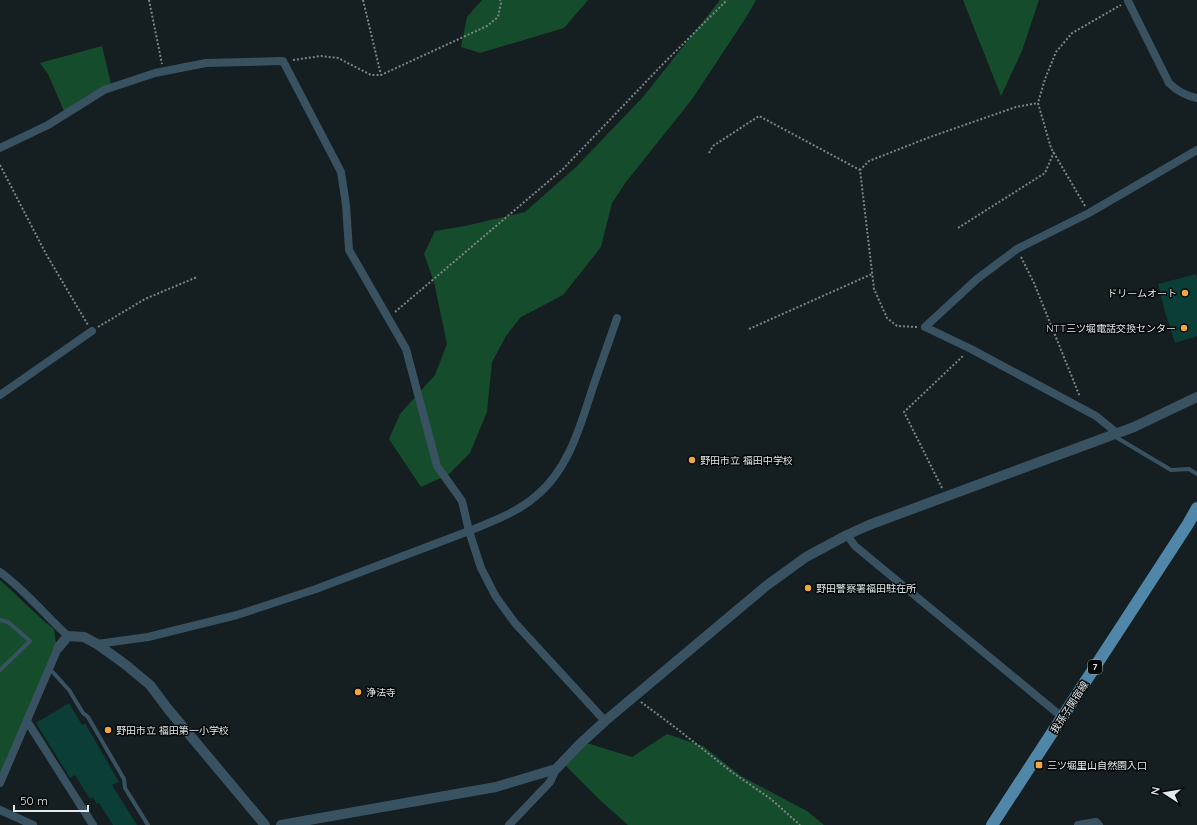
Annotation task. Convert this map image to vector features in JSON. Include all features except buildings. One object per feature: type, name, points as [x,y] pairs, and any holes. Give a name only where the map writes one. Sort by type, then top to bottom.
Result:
[{"type":"main road","name":"我孫子関宿線","points":[[992,825],[1184,531],[1197,508]]},
{"type":"street","points":[[1128,2],[1169,83],[1175,89],[1186,95],[1197,98]]},
{"type":"street","points":[[0,148],[48,125],[104,90],[163,71],[206,63],[283,61],[341,172],[346,205],[349,250],[406,349],[437,466],[462,501],[469,531],[481,568],[496,597],[515,623],[605,722]]},
{"type":"street","points":[[1114,434],[1096,416],[971,348],[925,327],[977,279],[1017,249],[1089,213],[1197,150]]},
{"type":"street","points":[[97,644],[148,638],[237,615],[316,589],[469,531],[525,505],[547,487],[567,457],[579,429],[617,318]]},
{"type":"street","points":[[0,395],[92,331]]},
{"type":"street","points":[[509,825],[550,782],[556,769],[580,744],[766,586],[806,557],[869,525],[1134,427],[1197,397]]},
{"type":"street","points":[[848,535],[855,546],[1062,717]]},
{"type":"street","points":[[0,572],[27,595],[47,617],[68,636],[84,637],[97,644],[150,685],[168,709],[265,825]]},
{"type":"street","points":[[0,782],[58,648],[68,636]]},
{"type":"street","points":[[27,721],[93,825]]},
{"type":"street","points":[[281,825],[496,787],[556,769]]},
{"type":"street","points":[[0,810],[34,825]]},
{"type":"street","points":[[1078,825],[1096,822],[1099,825]]},
{"type":"lane","points":[[1114,434],[1171,470],[1189,469],[1197,474]]},
{"type":"lane","points":[[0,620],[8,622],[30,640],[0,670]]},
{"type":"lane","points":[[50,669],[69,690],[83,713],[88,717],[124,779],[125,788],[148,825]]},
{"type":"path","points":[[149,0],[163,71]]},
{"type":"path","points":[[363,0],[381,75]]},
{"type":"path","points":[[283,61],[321,56],[338,58],[371,75],[381,75],[487,26],[498,17],[501,3],[500,0]]},
{"type":"path","points":[[388,318],[563,169],[661,66],[727,0]]},
{"type":"path","points":[[1089,213],[1052,148],[1038,103],[1044,78],[1056,52],[1072,33],[1128,2]]},
{"type":"path","points":[[860,170],[869,161],[930,137],[1016,107],[1038,103]]},
{"type":"path","points":[[709,153],[713,146],[759,116],[860,170]]},
{"type":"path","points":[[958,228],[1045,173],[1054,152]]},
{"type":"path","points":[[0,165],[46,254],[92,331],[145,299],[197,277]]},
{"type":"path","points":[[860,170],[874,289],[887,318],[897,326],[925,327]]},
{"type":"path","points":[[1017,249],[1034,283],[1085,411]]},
{"type":"path","points":[[749,329],[872,274]]},
{"type":"path","points":[[946,496],[904,412],[971,348]]},
{"type":"path","points":[[634,697],[661,716],[733,773],[771,799],[800,825]]},
{"type":"green space","points":[[482,0],[588,0],[564,28],[480,53],[461,47],[467,17]]},
{"type":"green space","points":[[720,0],[756,0],[693,98],[626,182],[612,203],[601,247],[563,295],[521,317],[506,336],[492,362],[487,412],[470,453],[448,475],[421,487],[389,439],[400,414],[435,375],[447,344],[434,282],[424,254],[435,231],[465,226],[525,212],[576,167],[643,97]]},
{"type":"green space","points":[[963,0],[1039,0],[1022,51],[1001,96]]},
{"type":"green space","points":[[102,46],[111,84],[64,111],[48,74],[40,63]]},
{"type":"green space","points":[[0,580],[54,629],[56,644],[0,775]]},
{"type":"green space","points":[[667,734],[703,746],[741,776],[807,811],[824,825],[628,825],[602,802],[565,765],[576,744],[590,744],[632,757]]},
{"type":"place","name":"ドリームオート","points":[[1185,293]]},
{"type":"place","name":"NTT三ツ堀電話交換センター","points":[[1184,328]]},
{"type":"place","name":"野田市立 福田中学校","points":[[692,460]]},
{"type":"place","name":"野田警察署福田駐在所","points":[[808,588]]},
{"type":"place","name":"浄法寺","points":[[358,692]]},
{"type":"place","name":"野田市立 福田第一小学校","points":[[108,730]]},
{"type":"place","name":"三ツ堀里山自然園入口","points":[[1039,765]]}]
